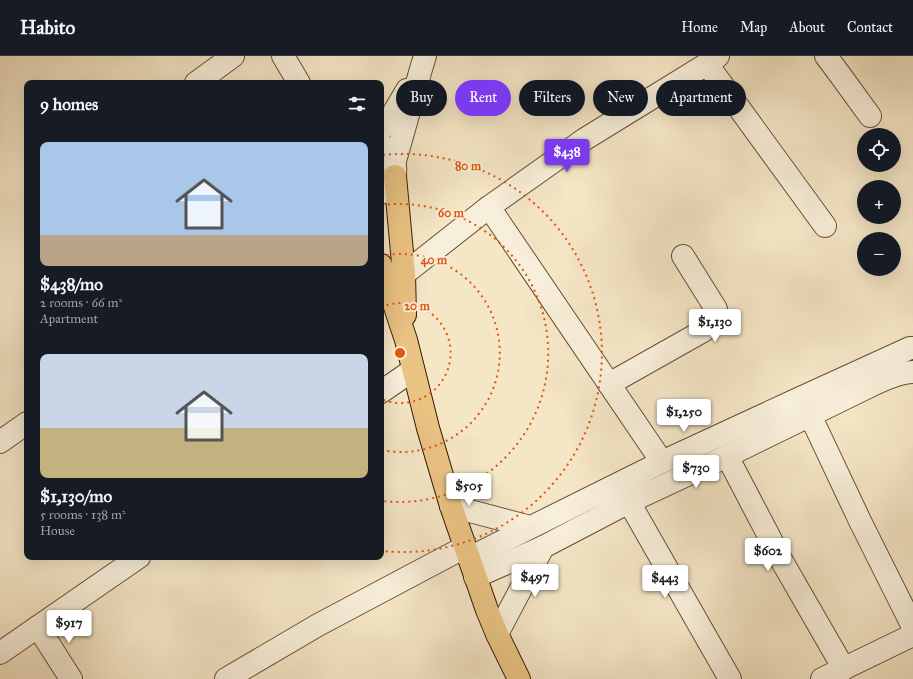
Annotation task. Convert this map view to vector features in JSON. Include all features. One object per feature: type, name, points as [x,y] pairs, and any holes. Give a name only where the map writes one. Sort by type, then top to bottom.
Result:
[{"type":"main road","points":[[390,161],[404,274],[406,340]]},
{"type":"main road","points":[[384,274],[406,340],[428,428],[469,561],[487,610],[519,679]]},
{"type":"street","points":[[200,80],[233,56]]},
{"type":"street","points":[[826,56],[870,116]]},
{"type":"street","points":[[404,274],[489,207],[585,139],[712,60],[825,226]]},
{"type":"street","points":[[384,126],[391,117],[423,62]]},
{"type":"street","points":[[384,192],[391,184],[390,161],[423,62]]},
{"type":"street","points":[[489,207],[662,462]]},
{"type":"street","points":[[609,384],[703,330],[714,322],[717,315],[716,309],[683,256]]},
{"type":"street","points":[[227,679],[318,624],[469,561],[530,527],[662,462],[910,348],[913,348]]},
{"type":"street","points":[[384,390],[414,370]]},
{"type":"street","points":[[469,561],[543,547],[629,502],[866,388],[883,380],[913,372]]},
{"type":"street","points":[[810,415],[860,521],[913,627]]},
{"type":"street","points":[[0,442],[24,426]]},
{"type":"street","points":[[727,456],[783,563],[844,669]]},
{"type":"street","points":[[629,502],[730,679]]},
{"type":"street","points":[[451,506],[530,527]]},
{"type":"street","points":[[498,634],[543,547]]},
{"type":"street","points":[[0,653],[38,627],[116,563],[128,560]]},
{"type":"street","points":[[38,627],[72,679]]},
{"type":"street","points":[[822,679],[913,635]]}]
